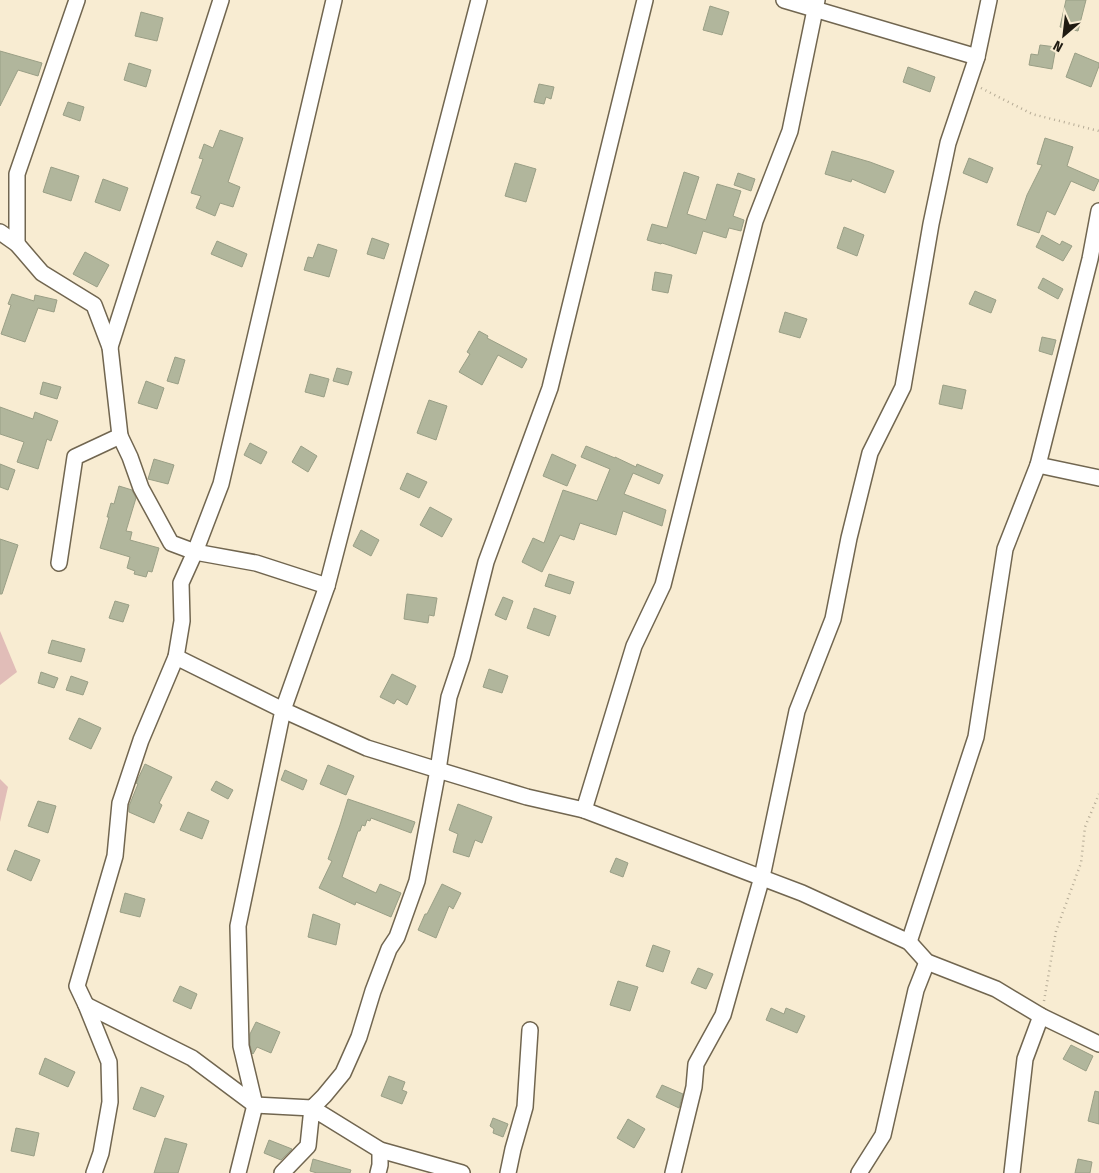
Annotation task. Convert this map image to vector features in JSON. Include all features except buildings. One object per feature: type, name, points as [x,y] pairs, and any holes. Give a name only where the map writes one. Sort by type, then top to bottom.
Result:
[{"type":"street","points":[[17,244],[17,174],[77,0]]},
{"type":"street","points":[[110,347],[221,0]]},
{"type":"street","points":[[94,1173],[101,1153],[110,1102],[109,1062],[77,986],[115,856],[120,803],[141,740],[176,656],[182,621],[181,583],[221,484],[334,0]]},
{"type":"street","points":[[238,1173],[255,1105],[241,1046],[238,926],[283,710],[327,586],[479,0]]},
{"type":"street","points":[[282,1173],[308,1146],[312,1108],[343,1073],[360,1037],[373,991],[389,949],[397,937],[416,881],[438,770],[449,697],[462,658],[486,562],[550,388],[645,0]]},
{"type":"street","points":[[784,0],[816,5],[977,57]]},
{"type":"street","points":[[673,1173],[694,1087],[696,1064],[724,1015],[762,878],[797,711],[833,620],[849,538],[870,453],[904,387],[931,224],[948,143],[977,57],[988,0]]},
{"type":"street","points":[[584,810],[634,646],[663,585],[755,221],[790,131],[816,5]]},
{"type":"street","points":[[909,942],[976,737],[1005,549],[1038,465],[1090,259],[1099,211]]},
{"type":"street","points":[[0,232],[17,244],[42,273],[94,304],[110,347],[120,436],[141,488],[171,543],[195,552],[256,563],[327,586]]},
{"type":"street","points":[[59,563],[75,457],[120,436]]},
{"type":"street","points":[[1038,465],[1099,478]]},
{"type":"street","points":[[176,656],[283,710],[366,748],[527,797],[584,810],[802,893],[909,942],[927,962],[996,989],[1041,1016],[1099,1044]]},
{"type":"street","points":[[859,1173],[883,1135],[916,990],[927,962]]},
{"type":"street","points":[[86,1005],[192,1058],[255,1105],[312,1108],[380,1150],[462,1173]]},
{"type":"street","points":[[1012,1173],[1025,1058],[1041,1016]]},
{"type":"street","points":[[508,1173],[525,1107],[530,1030]]},
{"type":"street","points":[[378,1173],[380,1150]]},
{"type":"path","points":[[969,81],[1032,114],[1099,131]]},
{"type":"path","points":[[1041,1016],[1056,932],[1081,863],[1085,827],[1099,794]]},
{"type":"shaded area","points":[[0,631],[17,672],[0,685]]},
{"type":"shaded area","points":[[0,779],[8,787],[0,822]]}]
